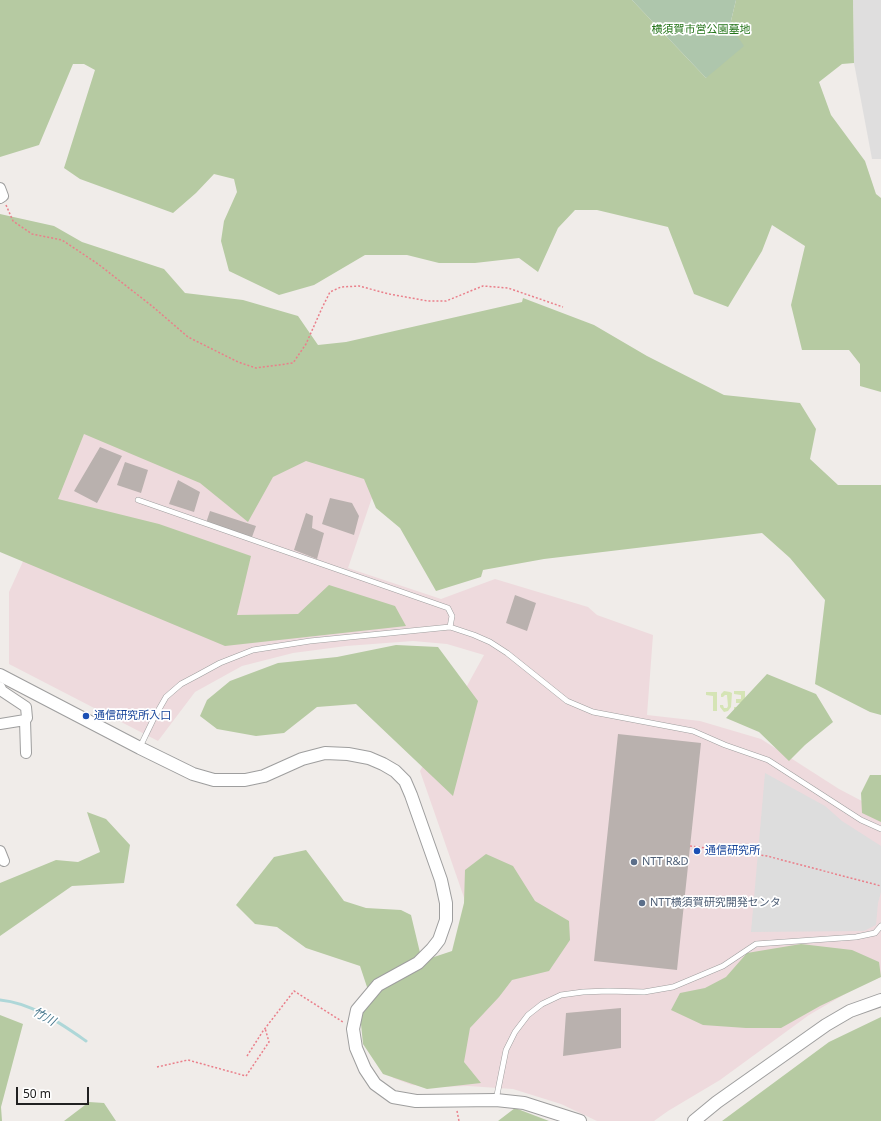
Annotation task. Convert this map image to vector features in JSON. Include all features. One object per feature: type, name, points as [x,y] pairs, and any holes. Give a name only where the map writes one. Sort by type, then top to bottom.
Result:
[{"type":"street","points":[[0,675],[140,748],[193,774],[214,780],[245,780],[264,776],[302,759],[325,753],[348,754],[369,758],[395,771],[405,781],[411,795],[441,880],[446,903],[446,920],[439,940],[432,949],[418,962],[378,985],[357,1010],[353,1028],[356,1048],[365,1069],[375,1084],[393,1097],[416,1101],[496,1100],[524,1103],[580,1121]]},
{"type":"street","points":[[0,687],[2,691],[26,707],[26,753]]},
{"type":"street","points":[[0,724],[25,720]]},
{"type":"street","points":[[0,851],[4,862]]},
{"type":"street","points":[[694,1121],[717,1102],[826,1025],[850,1011],[881,1000]]},
{"type":"lane","points":[[138,500],[448,608],[452,616],[450,627]]},
{"type":"lane","points":[[140,748],[166,696],[181,684],[220,663],[253,650],[310,641],[450,627],[474,634],[490,642],[568,701],[593,712],[693,731],[725,745],[768,760],[861,820],[881,829]]},
{"type":"lane","points":[[496,1100],[506,1050],[515,1032],[528,1015],[542,1004],[561,995],[608,991],[644,992],[673,987],[723,966],[756,944],[856,937],[875,933],[881,926]]},
{"type":"path","points":[[1,194],[13,220],[32,234],[62,240],[98,264],[152,306],[188,337],[238,362],[256,368],[293,363],[306,344],[330,292],[341,287],[359,286],[389,294],[428,301],[446,301],[483,286],[508,288],[563,307]]},
{"type":"path","points":[[690,846],[767,856],[881,886]]},
{"type":"path","points":[[247,1056],[265,1028],[294,991],[353,1028]]},
{"type":"path","points":[[157,1067],[188,1060],[246,1076],[270,1042],[265,1028]]},
{"type":"shaded area","points":[[853,0],[881,0],[881,159],[872,159],[854,63]]},
{"type":"shaded area","points":[[88,419],[267,465],[323,445],[380,474],[348,568],[441,599],[495,579],[588,607],[597,615],[653,635],[647,715],[700,721],[761,739],[839,789],[881,811],[881,977],[857,987],[809,1015],[720,1080],[654,1121],[597,1121],[561,1104],[513,1089],[468,1086],[439,1087],[412,1085],[393,1078],[380,1061],[459,941],[468,909],[420,771],[484,655],[447,644],[413,641],[346,646],[293,653],[242,666],[195,692],[158,741],[9,664],[9,592]]},
{"type":"shaded area","points":[[765,773],[825,806],[842,821],[881,846],[881,892],[878,903],[876,925],[864,931],[751,932]]},
{"type":"green space","points":[[0,0],[632,0],[706,78],[730,25],[736,0],[853,0],[854,63],[842,64],[819,82],[831,115],[865,161],[876,194],[881,198],[881,392],[860,386],[860,364],[849,350],[802,350],[791,305],[805,246],[772,225],[762,251],[728,307],[694,294],[668,227],[597,210],[575,210],[558,228],[538,272],[519,258],[475,263],[439,263],[407,255],[365,255],[314,285],[279,295],[229,271],[221,241],[224,221],[237,192],[234,179],[214,174],[196,193],[173,213],[80,179],[64,168],[95,70],[84,64],[73,64],[39,145],[0,157]]},
{"type":"green space","name":"横須賀市営公園墓地","points":[[632,0],[736,0],[730,25],[744,46],[706,78]]},
{"type":"green space","points":[[0,214],[54,226],[82,242],[164,269],[185,293],[243,300],[298,316],[318,345],[346,342],[522,302],[523,298],[594,325],[647,356],[724,395],[800,403],[816,429],[810,459],[838,485],[881,485],[881,715],[870,712],[815,684],[825,600],[790,558],[762,533],[544,559],[483,570],[481,577],[436,591],[400,528],[376,508],[364,479],[306,461],[273,477],[248,522],[200,483],[84,434],[58,499],[159,524],[251,556],[237,615],[298,614],[329,585],[395,606],[406,626],[225,646],[0,552]]},
{"type":"green space","points":[[396,645],[438,647],[478,701],[453,796],[356,704],[317,707],[284,733],[256,736],[217,729],[200,716],[207,700],[230,681],[278,663],[337,657]]},
{"type":"green space","points":[[767,674],[816,694],[833,722],[805,745],[789,761],[759,732],[726,718]]},
{"type":"green space","points":[[724,691],[732,693],[731,707],[728,711],[724,712],[720,705],[723,705],[724,708],[727,708],[728,706],[727,695],[721,697],[721,694]]},
{"type":"green space","points":[[734,691],[745,691],[745,711],[734,711],[734,707],[740,707],[740,703],[736,703],[736,699],[741,699],[741,695],[734,694]]},
{"type":"green space","points":[[706,692],[717,692],[717,711],[713,711],[713,696],[706,695]]},
{"type":"green space","points":[[870,775],[881,775],[881,822],[862,813],[861,793]]},
{"type":"green space","points":[[87,812],[106,819],[130,845],[124,883],[72,886],[0,936],[0,883],[56,860],[78,862],[100,852]]},
{"type":"green space","points":[[306,850],[344,901],[366,908],[401,910],[411,915],[422,961],[452,951],[464,903],[465,870],[486,854],[513,866],[535,901],[569,921],[570,940],[549,971],[512,980],[499,997],[470,1028],[464,1062],[481,1083],[427,1089],[383,1074],[363,1044],[360,1014],[369,993],[360,966],[306,948],[277,927],[255,924],[236,905],[274,857]]},
{"type":"green space","points":[[801,944],[852,950],[879,962],[881,977],[820,1006],[781,1028],[746,1028],[703,1025],[671,1010],[680,993],[705,988],[726,977],[747,953]]},
{"type":"green space","points":[[0,1015],[23,1024],[1,1107],[2,1121],[0,1121]]},
{"type":"green space","points":[[881,1017],[881,1121],[722,1121],[829,1042]]},
{"type":"green space","points":[[89,1102],[104,1103],[116,1121],[64,1121]]},
{"type":"green space","points":[[515,1108],[549,1121],[498,1121]]},
{"type":"building","points":[[100,447],[122,456],[97,503],[74,491]]},
{"type":"building","points":[[125,462],[148,470],[141,493],[117,485]]},
{"type":"building","points":[[178,480],[200,492],[194,512],[169,504]]},
{"type":"building","points":[[330,498],[352,503],[359,516],[354,535],[322,524]]},
{"type":"building","points":[[210,511],[256,526],[252,537],[206,523]]},
{"type":"building","points":[[306,513],[313,516],[312,528],[324,533],[317,559],[294,550]]},
{"type":"building","points":[[515,595],[536,603],[527,631],[506,623]]},
{"type":"building","name":"NTT横須賀研究開発センタ","points":[[618,734],[701,743],[677,970],[594,961]]},
{"type":"building","points":[[621,1008],[621,1048],[563,1056],[566,1013]]},
{"type":"waterway","name":"竹川","points":[[0,1000],[23,1005],[45,1015],[86,1041]]},
{"type":"place","name":"通信研究所入口","points":[[86,716]]},
{"type":"place","name":"通信研究所","points":[[697,851]]},
{"type":"place","name":"NTT R&D","points":[[634,862]]},
{"type":"place","name":"NTT横須賀研究開発センタ","points":[[642,903]]}]
